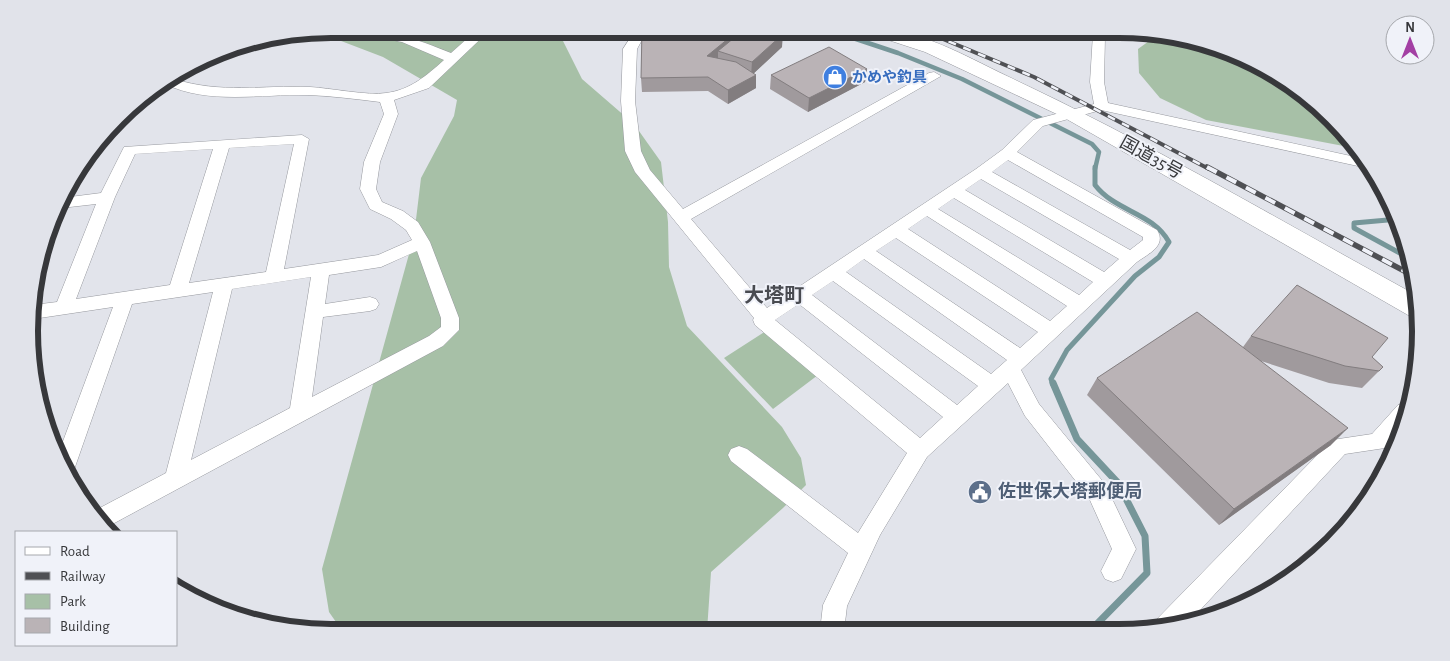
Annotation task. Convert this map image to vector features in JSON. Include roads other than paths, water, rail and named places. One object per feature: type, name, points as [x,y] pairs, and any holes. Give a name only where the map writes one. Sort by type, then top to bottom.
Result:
[{"type":"highway","name":"国道35号","points":[[901,38],[932,48],[1054,118],[1411,305]]},
{"type":"street","points":[[401,38],[453,59]]},
{"type":"street","points":[[174,83],[194,90],[225,93],[309,91],[386,98],[424,86],[475,38]]},
{"type":"street","points":[[637,38],[630,49],[628,101],[633,151],[643,172],[765,318]]},
{"type":"street","points":[[1097,38],[1098,82],[1101,106]]},
{"type":"street","points":[[680,218],[934,76]]},
{"type":"street","points":[[104,517],[436,340],[450,330],[450,318],[422,242],[412,226],[397,215],[376,205],[368,189],[372,162],[391,114],[386,98]]},
{"type":"street","points":[[920,451],[762,320],[925,208],[981,172],[1054,118],[1101,106],[1300,148],[1359,163]]},
{"type":"street","points":[[64,308],[107,197],[129,150],[302,139],[274,277]]},
{"type":"street","points":[[177,292],[218,154],[224,143]]},
{"type":"street","points":[[833,624],[835,605],[872,528],[920,451],[1052,332],[1105,281],[1152,242],[1151,234],[1007,153]]},
{"type":"street","points":[[981,172],[1131,258]]},
{"type":"street","points":[[954,190],[1105,281]]},
{"type":"street","points":[[68,201],[107,197]]},
{"type":"street","points":[[925,208],[1080,305]]},
{"type":"street","points":[[896,229],[1052,332]]},
{"type":"street","points":[[38,311],[381,261],[422,242]]},
{"type":"street","points":[[864,251],[1016,365],[1032,410],[1082,471],[1112,520],[1124,549],[1113,571]]},
{"type":"street","points":[[300,411],[321,270]]},
{"type":"street","points":[[833,272],[993,386]]},
{"type":"street","points":[[176,478],[224,285]]},
{"type":"street","points":[[799,295],[958,416]]},
{"type":"street","points":[[67,458],[124,299]]},
{"type":"street","points":[[314,312],[370,304]]},
{"type":"street","points":[[1176,618],[1339,446],[1378,442],[1392,437]]},
{"type":"street","points":[[738,455],[861,550]]},
{"type":"waterway","points":[[853,38],[898,53],[962,79],[1092,144],[1099,152],[1095,169]]},
{"type":"waterway","points":[[1053,385],[1051,379],[1067,350],[1135,276],[1159,257],[1169,242],[1153,224],[1104,194],[1095,185],[1095,169]]},
{"type":"waterway","points":[[1391,220],[1354,223],[1354,228],[1403,255]]},
{"type":"waterway","points":[[1053,383],[1077,439],[1118,483],[1145,536],[1147,573],[1097,624]]},
{"type":"railway","points":[[941,38],[1034,77],[1209,169]]},
{"type":"railway","points":[[1207,167],[1407,272]]},
{"type":"place","name":"かめや釣具","points":[[835,77]]},
{"type":"place","name":"佐世保大塔郵便局","points":[[980,492]]},
{"type":"district","name":"大塔町","points":[[774,296]]}]
